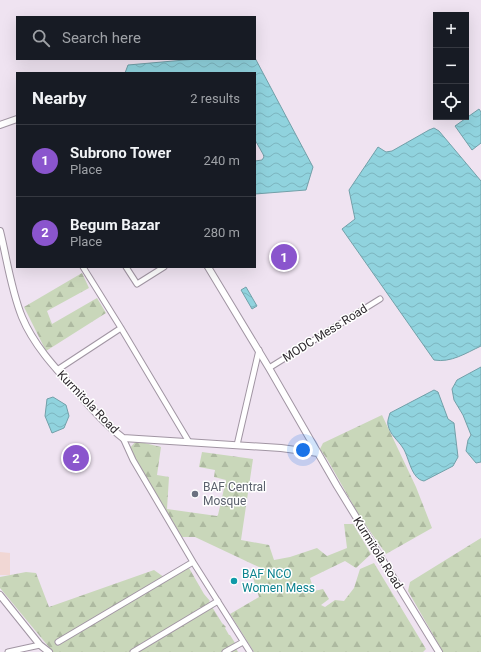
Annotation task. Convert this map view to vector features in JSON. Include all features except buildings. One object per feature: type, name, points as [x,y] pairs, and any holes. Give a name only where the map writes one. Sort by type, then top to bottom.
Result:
[{"type":"street","points":[[0,125],[16,119]]},
{"type":"street","name":"Kurmitola Road","points":[[0,231],[22,315],[36,343],[57,370],[90,407],[123,438],[281,448],[318,453]]},
{"type":"street","points":[[84,268],[189,442]]},
{"type":"street","points":[[127,268],[137,284],[162,268]]},
{"type":"street","name":"Kurmitola Road","points":[[209,268],[259,350],[318,453],[437,651]]},
{"type":"street","name":"MODC Mess Road","points":[[269,368],[380,299]]},
{"type":"street","points":[[57,370],[121,328]]},
{"type":"street","points":[[237,445],[259,350]]},
{"type":"street","points":[[123,438],[133,460],[193,562],[250,652]]},
{"type":"street","points":[[58,642],[193,562]]},
{"type":"street","points":[[0,595],[40,644],[49,652]]},
{"type":"street","points":[[133,652],[218,601]]},
{"type":"street","points":[[225,652],[243,642]]},
{"type":"street","points":[[8,652],[40,644]]},
{"type":"shaded area","points":[[0,552],[10,553],[10,575],[0,575]]},
{"type":"green space","points":[[82,273],[89,288],[47,311],[52,324],[97,298],[106,313],[46,351],[24,307]]},
{"type":"green space","points":[[382,415],[416,487],[432,528],[386,554],[360,517],[320,449],[323,443]]},
{"type":"green space","points":[[136,441],[161,447],[157,475],[169,477],[167,509],[218,515],[226,480],[214,477],[215,470],[199,467],[202,452],[253,459],[241,540],[269,545],[274,560],[290,557],[317,548],[327,556],[347,548],[344,524],[353,524],[371,554],[356,568],[345,561],[310,578],[314,591],[323,589],[329,599],[321,605],[325,607],[335,600],[344,601],[354,588],[360,569],[374,563],[426,649],[423,652],[254,652],[230,614],[259,597],[252,574],[261,568],[195,537],[182,537],[129,449]]},
{"type":"green space","points":[[481,538],[481,652],[443,652],[408,591],[410,582]]},
{"type":"green space","points":[[189,568],[222,623],[226,627],[225,628],[235,643],[234,644],[238,652],[53,652],[0,588],[0,577],[26,572],[36,573],[49,607],[154,570],[168,580]]},
{"type":"water","points":[[185,60],[256,60],[313,167],[306,190],[256,194],[256,161],[262,160],[264,157],[256,142],[256,72],[125,72],[128,65]]},
{"type":"water","points":[[479,109],[481,112],[481,143],[472,150],[455,126],[463,120],[469,120],[469,116]]},
{"type":"water","points":[[434,128],[439,131],[481,181],[481,346],[458,357],[440,361],[434,360],[342,229],[355,219],[349,190],[378,147],[386,152],[392,151]]},
{"type":"water","points":[[246,287],[257,306],[252,309],[241,290]]},
{"type":"water","points":[[481,367],[481,462],[476,463],[466,451],[468,440],[471,435],[463,415],[454,400],[452,389],[457,380]]},
{"type":"water","points":[[434,390],[438,392],[448,419],[454,423],[458,457],[453,466],[424,481],[413,472],[403,448],[390,432],[388,422],[390,413]]},
{"type":"water","points":[[53,397],[66,405],[69,416],[64,428],[52,433],[45,416],[47,399]]},
{"type":"place","name":"Subrono Tower","points":[[284,257]]},
{"type":"place","name":"Begum Bazar","points":[[76,458]]},
{"type":"place","name":"BAF Central Mosque","points":[[195,494]]},
{"type":"place","name":"BAF NCO Women Mess","points":[[234,581]]}]
